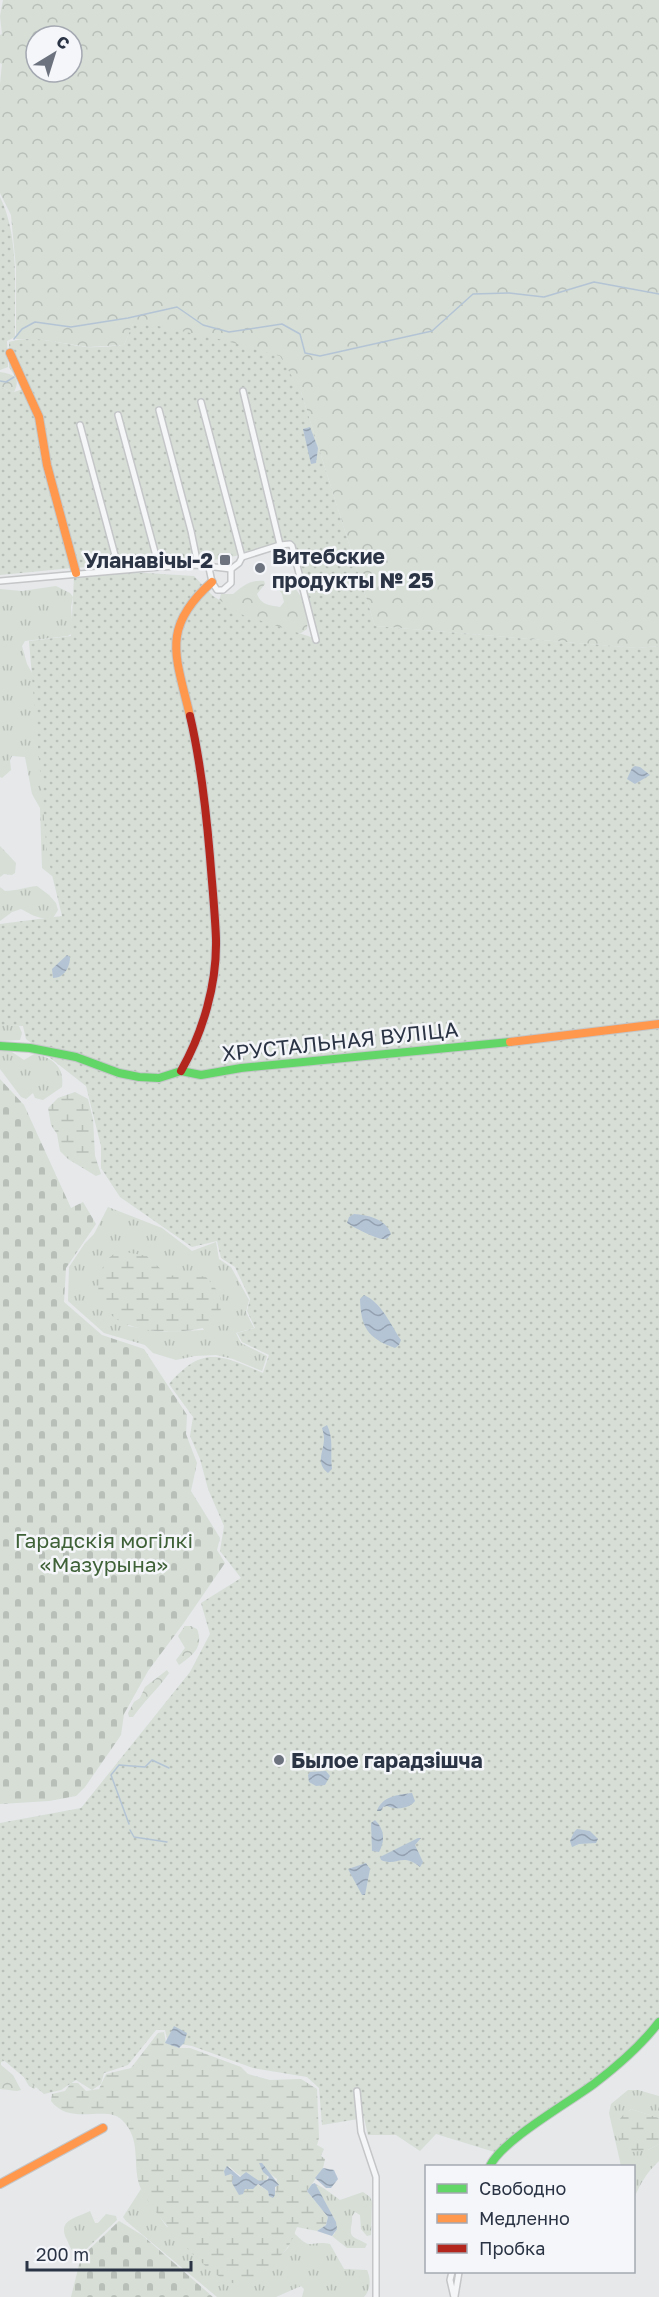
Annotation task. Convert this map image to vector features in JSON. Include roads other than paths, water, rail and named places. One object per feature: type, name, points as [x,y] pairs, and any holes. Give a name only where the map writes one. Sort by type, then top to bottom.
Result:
[{"type":"street","points":[[10,353],[39,417],[47,465],[76,573]]},
{"type":"street","points":[[243,391],[280,546]]},
{"type":"street","points":[[201,402],[242,557]]},
{"type":"street","points":[[159,410],[198,566]]},
{"type":"street","points":[[118,415],[159,567]]},
{"type":"street","points":[[80,425],[118,570]]},
{"type":"street","points":[[0,581],[159,567],[198,566],[231,569],[242,557],[290,544],[316,639]]},
{"type":"street","points":[[209,568],[212,582],[217,590],[227,588],[232,577],[231,569]]},
{"type":"street","points":[[181,1071],[192,1054],[202,1026],[215,961],[216,941],[205,797],[197,744],[176,650],[184,608],[212,582]]},
{"type":"street","name":"ХРУСТАЛЬНАЯ ВУЛІЦА","points":[[0,1046],[30,1047],[76,1057],[119,1073],[159,1078],[181,1071],[201,1075],[241,1068],[463,1047],[659,1024]]},
{"type":"street","points":[[490,2165],[494,2157],[508,2144],[597,2082],[659,2022]]},
{"type":"street","points":[[357,2091],[362,2132],[376,2177],[376,2297]]},
{"type":"street","points":[[0,2184],[103,2128]]},
{"type":"street","points":[[452,2273],[450,2280],[454,2297]]},
{"type":"street","points":[[454,2297],[459,2273]]},
{"type":"water","points":[[310,427],[318,448],[316,463],[311,464],[303,429]]},
{"type":"water","points":[[635,766],[650,775],[635,784],[627,779]]},
{"type":"water","points":[[67,955],[70,957],[68,968],[57,978],[53,978],[52,969]]},
{"type":"water","points":[[354,1214],[381,1221],[391,1234],[386,1239],[380,1238],[354,1227],[347,1223],[349,1217]]},
{"type":"water","points":[[364,1295],[381,1309],[401,1340],[395,1348],[378,1340],[367,1330],[362,1317],[360,1299]]},
{"type":"water","points":[[327,1425],[331,1441],[332,1469],[328,1473],[321,1461],[324,1439],[322,1428]]},
{"type":"water","points":[[326,1771],[330,1776],[325,1785],[316,1786],[309,1782],[310,1772]]},
{"type":"water","points":[[412,1793],[415,1801],[409,1806],[398,1808],[387,1806],[377,1811],[387,1799]]},
{"type":"water","points":[[375,1820],[383,1836],[379,1852],[372,1851],[371,1823]]},
{"type":"water","points":[[577,1829],[590,1831],[598,1839],[596,1843],[579,1844],[572,1847],[570,1841]]},
{"type":"water","points":[[421,1838],[415,1845],[423,1862],[420,1867],[404,1860],[387,1862],[381,1860],[380,1857]]},
{"type":"water","points":[[366,1863],[370,1869],[365,1895],[362,1895],[348,1869]]},
{"type":"water","points":[[174,2026],[187,2033],[184,2043],[179,2048],[165,2043]]},
{"type":"water","points":[[259,2163],[262,2163],[279,2185],[275,2187],[275,2195],[273,2198],[269,2196],[268,2191],[258,2184],[253,2189],[245,2189],[243,2194],[239,2195],[232,2183],[233,2176],[231,2174],[225,2176],[224,2171],[227,2166],[240,2177],[246,2172],[259,2181],[267,2180],[269,2177],[263,2172]]},
{"type":"water","points":[[323,2168],[334,2170],[338,2179],[331,2188],[326,2188],[315,2178]]},
{"type":"water","points":[[315,2183],[336,2222],[337,2229],[332,2236],[317,2231],[326,2225],[328,2217],[307,2191]]},
{"type":"waterway","points":[[14,339],[22,329],[35,322],[71,327],[177,307],[203,325],[229,332],[282,324],[300,334],[305,353],[320,356],[432,331],[473,294],[509,293],[544,297],[594,282],[659,294]]},
{"type":"waterway","points":[[0,381],[6,382],[14,377]]},
{"type":"waterway","points":[[129,1824],[111,1775],[119,1765],[145,1767],[152,1760],[169,1768]]},
{"type":"waterway","points":[[130,1830],[134,1837],[167,1842]]},
{"type":"place","name":"Уланавічы-2","points":[[225,560]]},
{"type":"place","name":"Витебские продукты № 25","points":[[260,568]]},
{"type":"place","name":"Былое гарадзішча","points":[[279,1760]]},
{"type":"park label","name":"Гарадскія могілкі «Мазурына»","points":[[104,1552]]}]
